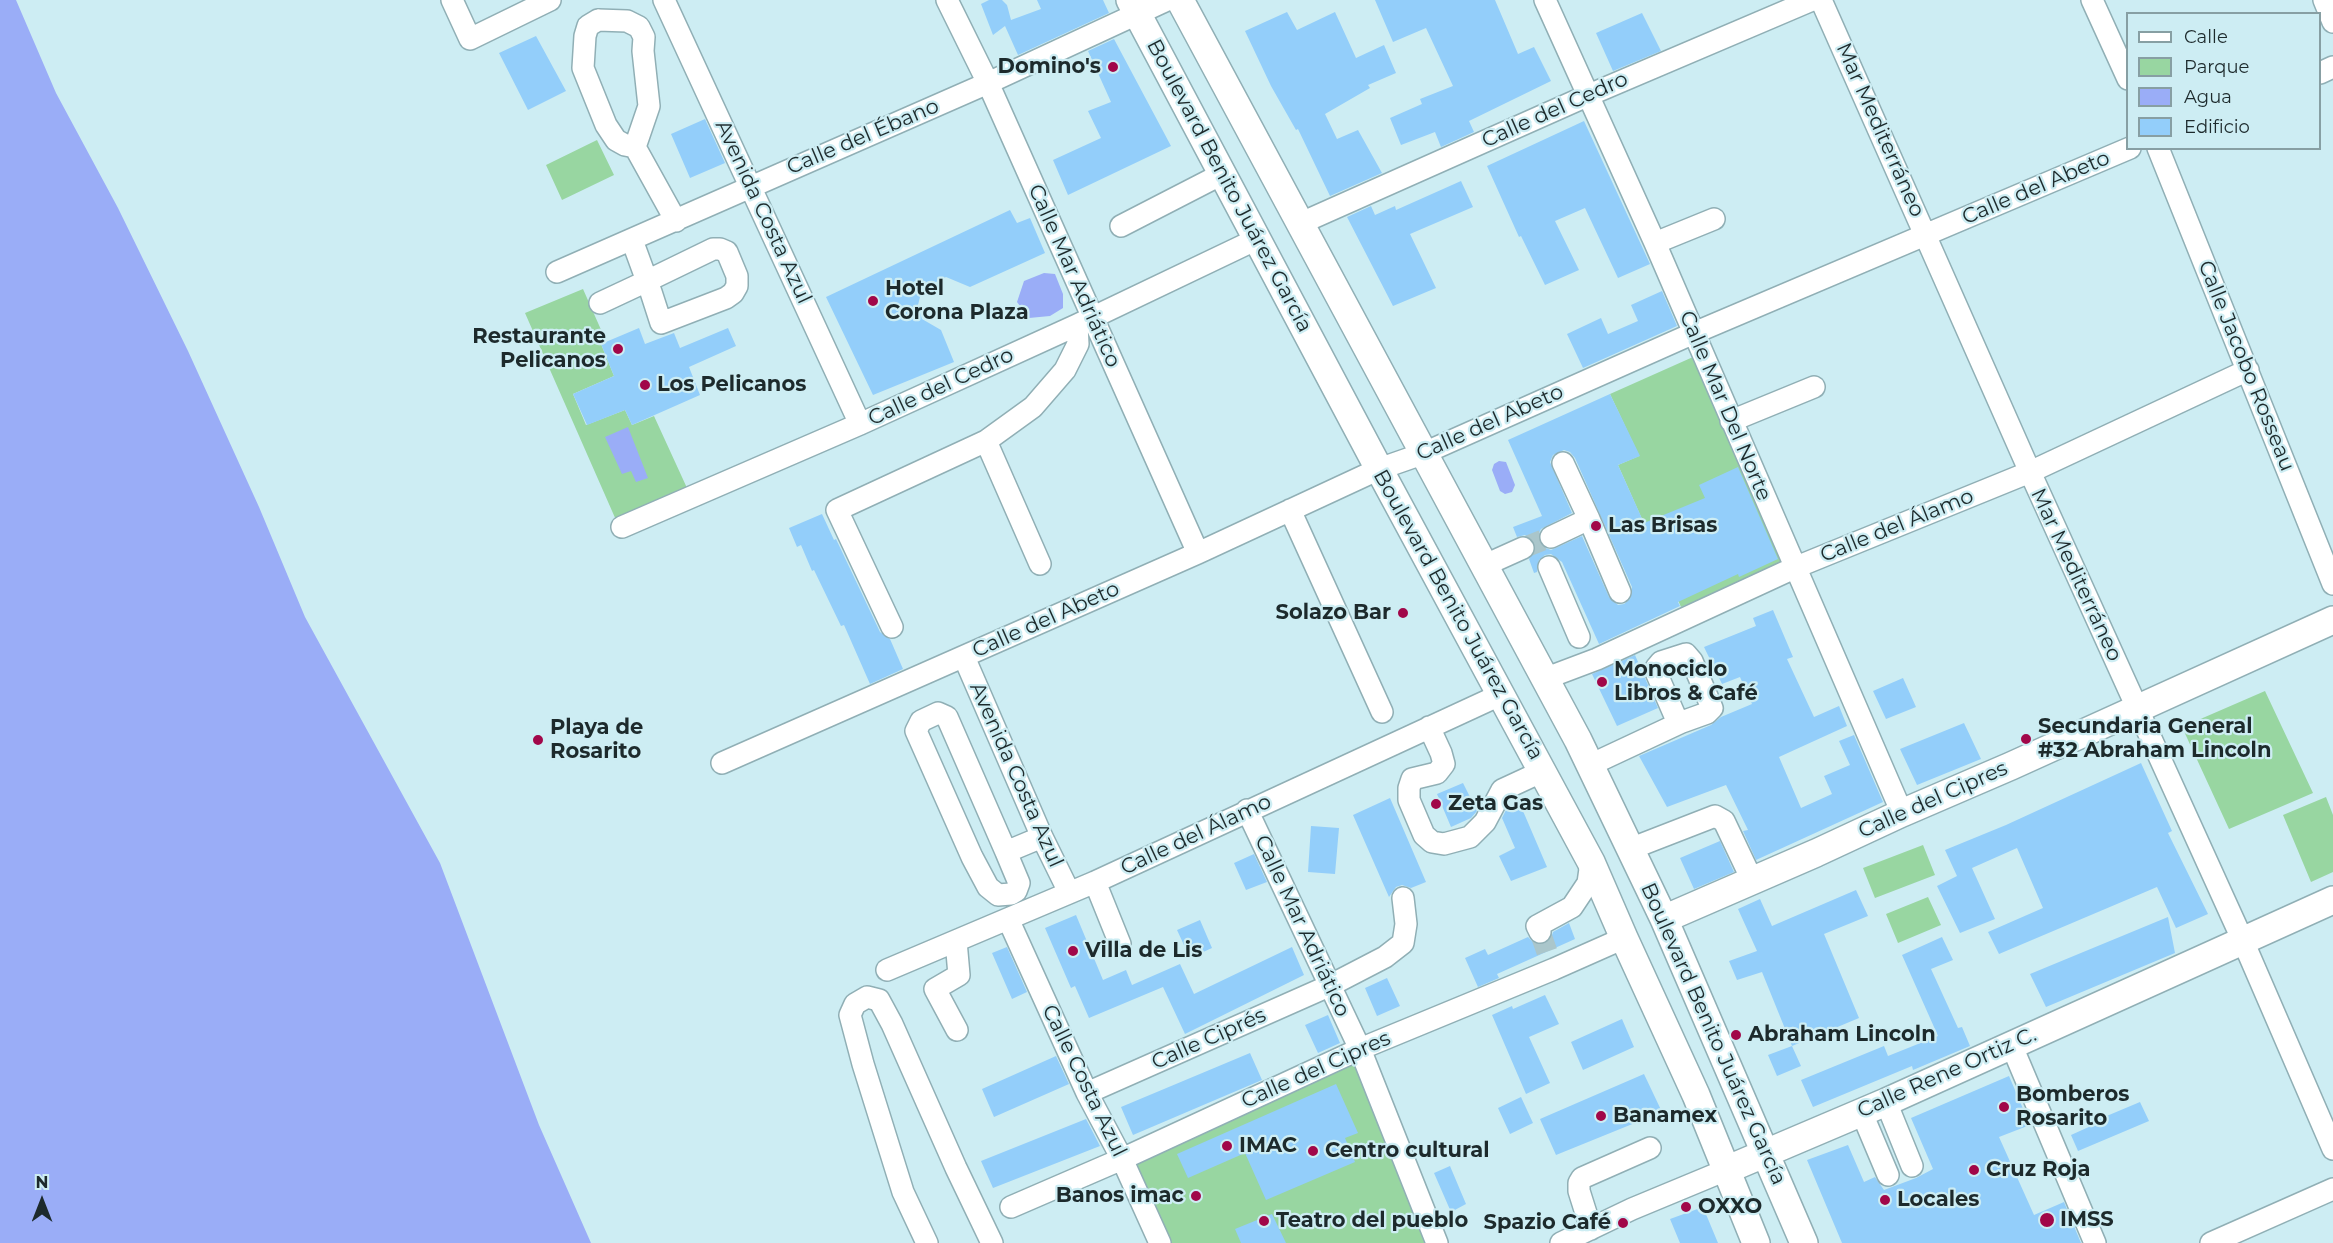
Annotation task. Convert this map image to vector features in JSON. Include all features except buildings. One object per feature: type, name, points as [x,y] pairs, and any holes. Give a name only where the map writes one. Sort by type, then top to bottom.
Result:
[{"type":"main road","name":"Boulevard Benito Juárez García","points":[[1180,0],[1422,454],[1578,740],[1588,766],[1664,919],[1804,1243]]},
{"type":"main road","name":"Boulevard Benito Juárez García","points":[[1134,7],[1378,469],[1502,694],[1591,862],[1696,1095],[1756,1243]]},
{"type":"main road","name":"Calle del Cipres","points":[[1664,919],[2011,766],[2333,620]]},
{"type":"main road","name":"Calle Rene Ortiz C.","points":[[1726,1170],[1873,1107],[2333,900]]},
{"type":"street","points":[[452,0],[471,39],[550,0]]},
{"type":"street","name":"Avenida Costa Azul","points":[[664,0],[860,424]]},
{"type":"street","name":"Calle Mar Adriático","points":[[947,0],[988,83],[1085,322],[1198,553]]},
{"type":"street","name":"Calle del Ébano","points":[[557,272],[988,83],[1134,7],[1167,0]]},
{"type":"street","name":"Calle Mar Del Norte","points":[[1545,0],[1655,243],[1902,813]]},
{"type":"street","name":"Calle del Cedro","points":[[1299,224],[1589,94],[1812,0]]},
{"type":"street","name":"Mar Mediterráneo","points":[[1821,0],[2030,472],[2243,941],[2333,1149]]},
{"type":"street","points":[[2092,0],[2126,77]]},
{"type":"street","points":[[2324,0],[2333,22]]},
{"type":"street","points":[[635,147],[616,140],[606,125],[583,68],[588,26],[598,20],[627,21],[639,27],[644,37],[643,51],[650,106],[635,147],[676,221]]},
{"type":"street","name":"Calle del Abeto","points":[[722,763],[1198,553],[1378,469],[1422,454],[1694,333],[2126,150]]},
{"type":"street","name":"Calle Jacobo Rosseau","points":[[2159,150],[2333,584]]},
{"type":"street","points":[[1121,226],[1222,174]]},
{"type":"street","points":[[1655,243],[1714,219]]},
{"type":"street","name":"Calle del Cedro","points":[[622,527],[860,424],[1085,322],[1257,239]]},
{"type":"street","points":[[600,303],[647,281],[632,240]]},
{"type":"street","points":[[892,627],[837,510],[986,441],[1033,407],[1065,370],[1078,344],[1085,322]]},
{"type":"street","name":"Calle del Álamo","points":[[1544,679],[1597,659],[1794,568],[2030,472],[2247,370]]},
{"type":"street","points":[[1731,421],[1814,387]]},
{"type":"street","points":[[986,441],[1040,564]]},
{"type":"street","points":[[1563,463],[1620,592]]},
{"type":"street","points":[[1290,510],[1382,712]]},
{"type":"street","points":[[1551,537],[1589,519]]},
{"type":"street","points":[[1483,566],[1523,548]]},
{"type":"street","points":[[1549,567],[1579,637]]},
{"type":"street","points":[[1647,636],[1661,662]]},
{"type":"street","points":[[1588,766],[1712,708],[1692,660],[1686,654],[1661,662],[1656,668],[1675,716],[1682,722]]},
{"type":"street","name":"Avenida Costa Azul","points":[[964,657],[1042,837],[1069,892]]},
{"type":"street","name":"Calle del Álamo","points":[[887,970],[1095,882],[1502,694]]},
{"type":"street","points":[[938,713],[947,717],[1006,852],[1019,883],[1016,891],[1011,894],[998,895],[988,887],[972,857],[916,731],[921,721],[938,713]]},
{"type":"street","points":[[1429,727],[1444,764],[1437,773],[1412,779],[1409,800],[1424,835],[1432,842],[1444,844],[1470,837],[1485,822],[1502,790],[1543,771]]},
{"type":"street","name":"Calle Mar Adriático","points":[[1247,810],[1360,1049],[1437,1243]]},
{"type":"street","points":[[1630,849],[1715,816],[1724,821],[1752,880]]},
{"type":"street","points":[[1006,852],[1042,837]]},
{"type":"street","points":[[1540,932],[1537,926],[1572,907],[1588,884],[1591,862]]},
{"type":"street","points":[[1095,882],[1120,944]]},
{"type":"street","name":"Calle Ciprés","points":[[1087,1093],[1330,985],[1385,957],[1403,943],[1406,924],[1403,898]]},
{"type":"street","name":"Calle Costa Azul","points":[[1008,919],[1087,1093],[1122,1159],[1160,1243]]},
{"type":"street","name":"Calle del Cipres","points":[[1011,1207],[1122,1159],[1551,960],[1624,938]]},
{"type":"street","points":[[956,941],[959,975],[935,988],[957,1030]]},
{"type":"street","points":[[927,1243],[903,1192],[862,1064],[850,1015],[855,1004],[867,997],[879,1000],[892,1024],[992,1243]]},
{"type":"street","points":[[2011,1044],[2095,1243]]},
{"type":"street","points":[[1873,1107],[1912,1166]]},
{"type":"street","points":[[1873,1107],[1888,1175]]},
{"type":"street","points":[[1591,1229],[1579,1191],[1582,1178],[1650,1148]]},
{"type":"street","name":"Calle Rene Ortiz C.","points":[[1561,1243],[1726,1170]]},
{"type":"street","points":[[2211,1243],[2333,1189]]},
{"type":"green space","points":[[597,140],[614,175],[562,200],[546,165]]},
{"type":"green space","points":[[583,289],[606,341],[601,344],[614,376],[573,394],[586,425],[625,410],[632,425],[654,416],[687,488],[616,520],[525,313]]},
{"type":"green space","points":[[1693,357],[1784,565],[1681,607],[1618,465],[1639,456],[1610,394]]},
{"type":"green space","points":[[2265,691],[2313,793],[2229,829],[2182,727]]},
{"type":"green space","points":[[2326,797],[2333,815],[2333,872],[2311,882],[2283,815]]},
{"type":"green space","points":[[1923,845],[1935,875],[1875,898],[1863,868]]},
{"type":"green space","points":[[1928,897],[1941,925],[1898,943],[1886,914]]},
{"type":"green space","points":[[1360,1049],[1437,1243],[1160,1243],[1122,1159]]},
{"type":"water","points":[[0,0],[16,0],[56,93],[118,208],[188,351],[259,507],[305,617],[440,863],[539,1125],[591,1243],[0,1243]]},
{"type":"water","points":[[1044,273],[1055,274],[1063,294],[1063,308],[1050,316],[1029,318],[1017,302],[1024,281]]},
{"type":"water","points":[[628,427],[648,478],[636,482],[631,471],[622,474],[605,437]]},
{"type":"water","points":[[1499,461],[1506,462],[1515,485],[1512,492],[1505,494],[1500,491],[1492,470],[1494,464]]},
{"type":"tunnel","points":[[1523,548],[1551,537]]},
{"type":"tunnel","points":[[1540,932],[1547,952]]},
{"type":"place","name":"Domino's","points":[[1113,67]]},
{"type":"place","name":"Hotel Corona Plaza","points":[[873,301]]},
{"type":"place","name":"Restaurante Pelicanos","points":[[618,349]]},
{"type":"place","name":"Los Pelicanos","points":[[645,385]]},
{"type":"place","name":"Las Brisas","points":[[1596,526]]},
{"type":"place","name":"Solazo Bar","points":[[1403,613]]},
{"type":"place","name":"Monociclo Libros & Café","points":[[1602,682]]},
{"type":"place","name":"Secundaria General #32 Abraham Lincoln","points":[[2026,739]]},
{"type":"place","name":"Playa de Rosarito","points":[[538,740]]},
{"type":"place","name":"Zeta Gas","points":[[1436,804]]},
{"type":"place","name":"Villa de Lis","points":[[1073,951]]},
{"type":"place","name":"Abraham Lincoln","points":[[1736,1035]]},
{"type":"place","name":"Bomberos Rosarito","points":[[2004,1107]]},
{"type":"place","name":"Banamex","points":[[1601,1116]]},
{"type":"place","name":"IMAC","points":[[1227,1146]]},
{"type":"place","name":"Centro cultural","points":[[1313,1151]]},
{"type":"place","name":"Cruz Roja","points":[[1974,1170]]},
{"type":"place","name":"Banos imac","points":[[1196,1196]]},
{"type":"place","name":"Locales","points":[[1885,1200]]},
{"type":"place","name":"OXXO","points":[[1686,1207]]},
{"type":"place","name":"IMSS","points":[[2047,1220]]},
{"type":"place","name":"Teatro del pueblo","points":[[1264,1221]]},
{"type":"place","name":"Spazio Café","points":[[1623,1223]]}]
